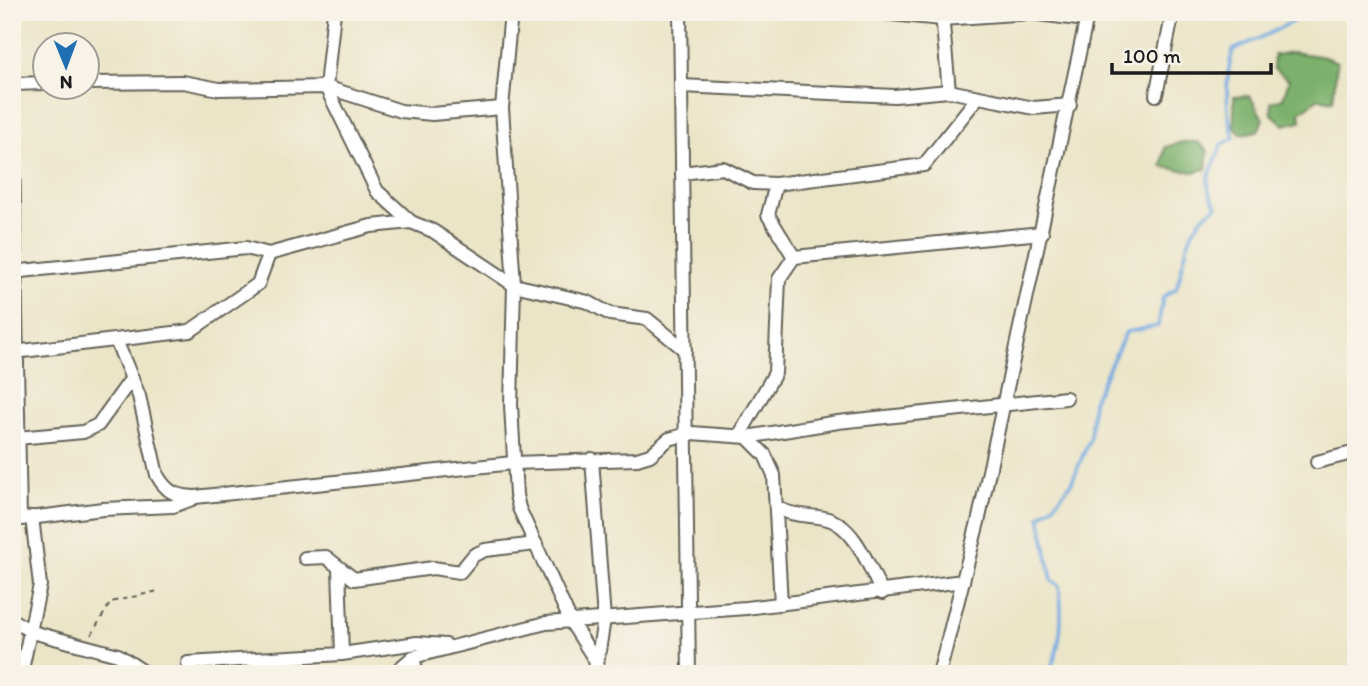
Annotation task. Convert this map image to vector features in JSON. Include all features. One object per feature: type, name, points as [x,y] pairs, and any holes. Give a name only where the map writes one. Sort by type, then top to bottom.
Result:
[{"type":"street","points":[[334,12],[326,87],[377,191],[411,222],[433,231],[514,285],[588,302],[610,314],[647,319],[685,349]]},
{"type":"street","points":[[511,12],[502,108],[514,285],[513,463],[519,508],[571,622],[589,649],[596,672]]},
{"type":"street","points":[[680,12],[689,674]]},
{"type":"street","points":[[872,12],[942,16],[1031,13],[1087,16],[1004,405],[939,674]]},
{"type":"street","points":[[1156,96],[1173,12]]},
{"type":"street","points":[[942,16],[948,91]]},
{"type":"street","points":[[102,83],[183,82],[219,89],[326,87],[401,111],[432,114],[502,108]]},
{"type":"street","points":[[12,84],[32,83]]},
{"type":"street","points":[[681,86],[895,96],[948,91],[1034,108],[1069,106]]},
{"type":"street","points":[[682,173],[723,168],[753,183],[776,184],[924,166],[978,97]]},
{"type":"street","points":[[12,103],[13,272],[21,519],[40,585],[21,674]]},
{"type":"street","points":[[776,184],[768,215],[794,257]]},
{"type":"street","points":[[13,272],[246,247],[269,254],[371,226],[411,222]]},
{"type":"street","points":[[794,257],[1042,233]]},
{"type":"street","points":[[15,352],[190,331],[258,284],[269,254]]},
{"type":"street","points":[[743,437],[775,373],[779,279],[794,257]]},
{"type":"street","points":[[116,340],[132,378],[157,475],[163,487],[177,496],[195,497],[513,463],[637,458],[650,455],[669,439],[686,434],[743,437],[838,422],[1066,398]]},
{"type":"street","points":[[17,438],[83,432],[98,425],[132,378]]},
{"type":"street","points":[[743,437],[765,455],[769,465],[777,507],[781,604]]},
{"type":"street","points":[[1317,462],[1356,452]]},
{"type":"street","points":[[592,459],[604,619],[596,672]]},
{"type":"street","points":[[21,519],[103,509],[173,506],[195,497]]},
{"type":"street","points":[[777,507],[791,513],[828,519],[845,528],[882,593]]},
{"type":"street","points":[[305,558],[326,557],[354,579],[433,568],[460,572],[474,555],[485,550],[536,544]]},
{"type":"street","points":[[339,568],[342,654]]},
{"type":"street","points":[[393,674],[413,657],[546,623],[825,600],[865,591],[882,593],[963,582]]},
{"type":"street","points":[[12,620],[32,632],[118,655],[148,674]]},
{"type":"street","points":[[191,674],[188,663],[342,654],[417,643],[457,646]]},
{"type":"street","points":[[413,657],[417,674]]},
{"type":"path","points":[[85,645],[111,602],[158,591]]},
{"type":"green space","points":[[1293,52],[1325,57],[1337,62],[1333,101],[1319,98],[1300,112],[1301,121],[1284,125],[1272,114],[1271,102],[1283,98],[1289,80],[1273,68],[1274,55]]},
{"type":"green space","points":[[1250,96],[1263,119],[1258,131],[1241,134],[1234,127],[1234,97]]},
{"type":"green space","points":[[1183,142],[1198,142],[1208,151],[1206,169],[1194,172],[1162,167],[1165,147]]},
{"type":"waterway","points":[[1048,674],[1059,642],[1061,608],[1059,585],[1052,581],[1040,516],[1054,505],[1072,482],[1090,438],[1093,401],[1126,332],[1158,326],[1163,297],[1176,289],[1192,232],[1198,222],[1217,206],[1211,196],[1208,182],[1221,145],[1234,138],[1227,94],[1233,50],[1281,28],[1306,12]]}]
